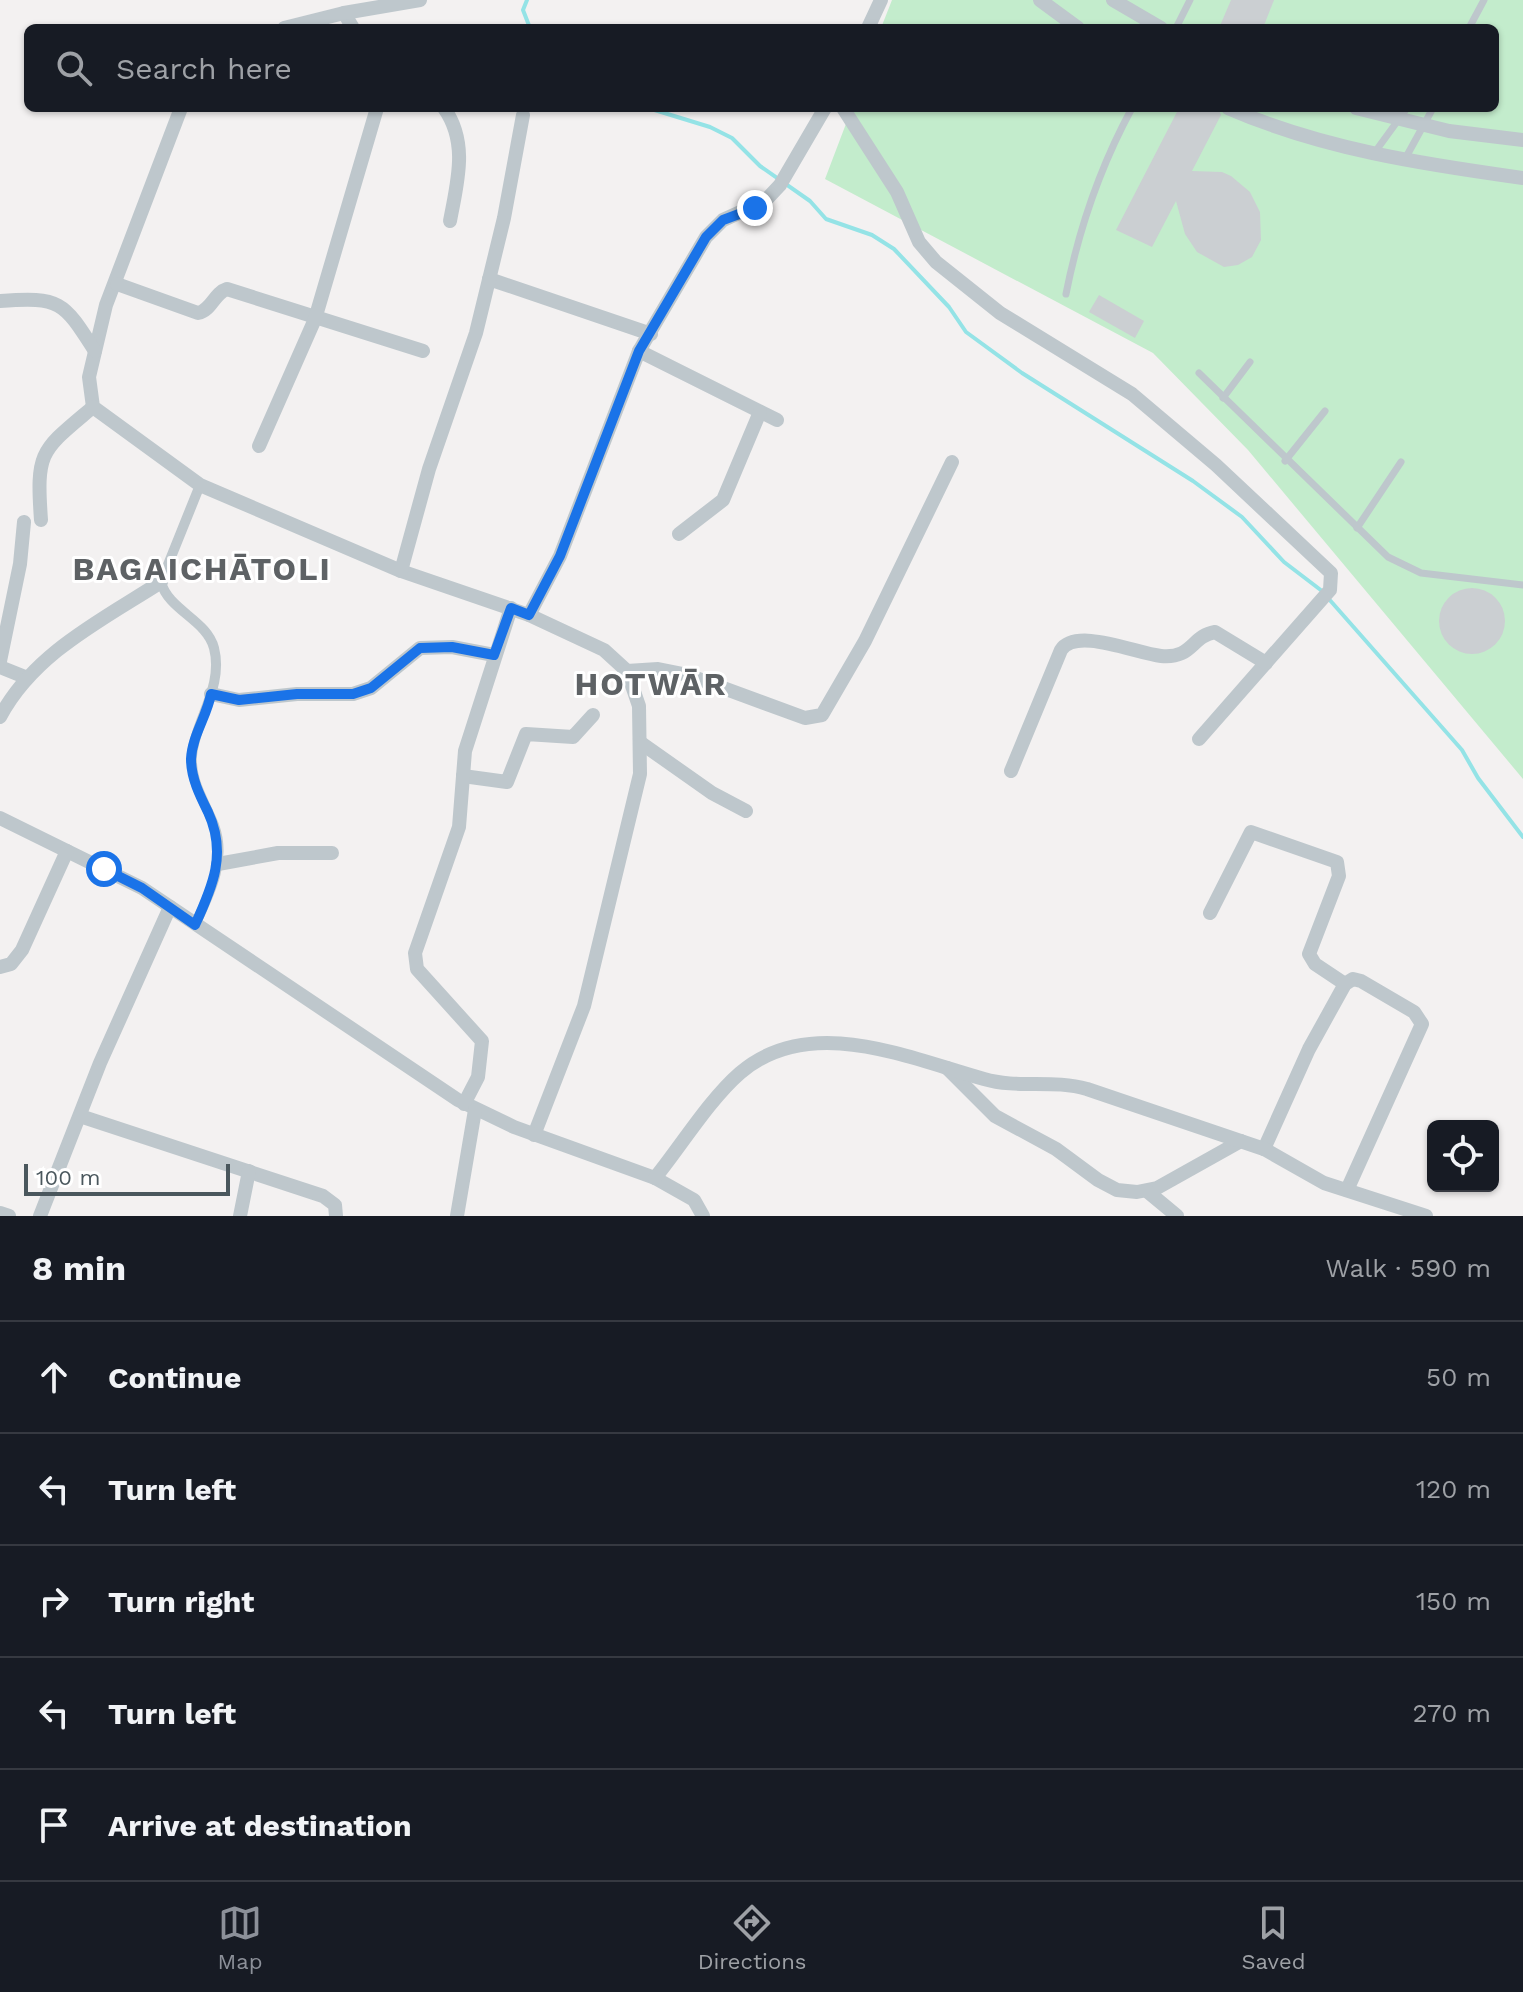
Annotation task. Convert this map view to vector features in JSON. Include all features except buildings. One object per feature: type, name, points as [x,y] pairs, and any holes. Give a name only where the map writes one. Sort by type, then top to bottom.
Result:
[{"type":"street","points":[[300,24],[420,0]]},
{"type":"street","points":[[870,24],[881,0]]},
{"type":"street","points":[[1040,0],[1073,24]]},
{"type":"street","points":[[1113,0],[1154,24]]},
{"type":"street","points":[[344,13],[351,24]]},
{"type":"street","points":[[179,112],[155,168],[117,284],[106,305],[89,388],[93,407],[200,485],[401,571],[529,615],[604,650],[627,671],[639,706],[640,774],[601,946],[584,1006],[534,1135]]},
{"type":"street","points":[[259,446],[315,319],[376,112]]},
{"type":"street","points":[[447,112],[454,123],[460,155],[450,221]]},
{"type":"street","points":[[529,615],[560,556],[639,351],[706,237],[723,220],[765,201],[783,180],[823,112]]},
{"type":"street","points":[[846,112],[897,192],[919,242],[936,262],[1000,313],[1132,394],[1323,562],[1333,578],[1326,594],[1199,739]]},
{"type":"street","points":[[1237,112],[1280,131],[1373,154],[1523,178]]},
{"type":"street","points":[[1403,113],[1425,125],[1523,140]]},
{"type":"street","points":[[401,571],[429,469],[476,333],[523,115]]},
{"type":"street","points":[[489,279],[651,334]]},
{"type":"street","points":[[117,284],[192,312],[205,311],[227,289],[423,351]]},
{"type":"street","points":[[0,301],[31,299],[59,304],[71,314],[95,351]]},
{"type":"street","points":[[639,351],[777,420]]},
{"type":"street","points":[[41,520],[38,479],[44,452],[93,407]]},
{"type":"street","points":[[679,534],[723,500],[760,412]]},
{"type":"street","points":[[627,671],[673,671],[805,718],[822,715],[865,641],[952,462]]},
{"type":"street","points":[[0,717],[25,677],[57,649],[161,582],[200,485]]},
{"type":"street","points":[[24,522],[20,564],[0,664],[25,677]]},
{"type":"street","points":[[161,582],[167,594],[212,641],[215,658],[211,694],[191,759],[192,774],[218,838],[218,864],[213,886],[195,925]]},
{"type":"street","points":[[457,1216],[470,1107],[478,1077],[482,1041],[417,969],[414,958],[459,827],[465,751],[511,608]]},
{"type":"street","points":[[1011,771],[1061,650],[1069,641],[1081,639],[1137,653],[1173,657],[1184,654],[1215,632],[1266,663]]},
{"type":"street","points":[[211,694],[239,700],[297,694],[353,694],[371,688],[420,648],[452,647],[494,655]]},
{"type":"street","points":[[463,776],[507,782],[526,734],[573,737],[593,715]]},
{"type":"street","points":[[641,743],[712,793],[746,811]]},
{"type":"street","points":[[0,818],[142,888],[470,1107],[534,1135],[655,1178],[694,1200],[703,1216]]},
{"type":"street","points":[[1210,913],[1251,832],[1263,833],[1337,862],[1339,876],[1309,954],[1315,964],[1345,984]]},
{"type":"street","points":[[0,967],[11,964],[22,950],[67,851]]},
{"type":"street","points":[[218,864],[278,853],[332,853]]},
{"type":"street","points":[[40,1216],[170,907]]},
{"type":"street","points":[[1264,1149],[1309,1049],[1345,984],[1353,979],[1361,981],[1414,1012],[1422,1024],[1347,1190]]},
{"type":"street","points":[[655,1178],[738,1075],[775,1052],[828,1043],[900,1054],[1005,1084],[1073,1085],[1264,1149],[1313,1178],[1426,1216]]},
{"type":"street","points":[[946,1068],[995,1116],[1056,1149],[1098,1180],[1125,1191],[1147,1191],[1171,1181],[1241,1141]]},
{"type":"street","points":[[80,1116],[329,1199],[335,1205],[336,1216]]},
{"type":"street","points":[[240,1216],[249,1171]]},
{"type":"street","points":[[1147,1191],[1177,1216]]},
{"type":"street","points":[[0,1213],[9,1216]]},
{"type":"lane","points":[[1178,24],[1190,0]]},
{"type":"lane","points":[[1471,24],[1484,0]]},
{"type":"lane","points":[[1066,294],[1076,242],[1090,199],[1130,112]]},
{"type":"lane","points":[[1404,161],[1431,112]]},
{"type":"lane","points":[[1373,154],[1403,113]]},
{"type":"lane","points":[[1223,398],[1250,362]]},
{"type":"lane","points":[[1199,373],[1285,461],[1388,557],[1421,573],[1523,585]]},
{"type":"lane","points":[[1285,461],[1325,411]]},
{"type":"lane","points":[[1357,528],[1401,462]]},
{"type":"green space","points":[[892,0],[1523,0],[1523,779],[1248,450],[1153,353],[825,179],[850,112],[1499,112],[1499,24],[883,24]]},
{"type":"waterway","points":[[527,0],[523,10],[528,24]]},
{"type":"waterway","points":[[661,112],[710,127],[732,138],[760,166],[810,201],[826,219],[872,235],[894,249],[949,307],[966,332],[1022,373],[1193,481],[1242,517],[1284,562],[1322,591]]},
{"type":"waterway","points":[[1328,598],[1462,750],[1478,778],[1523,837]]},
{"type":"district","name":"BAGAICHĀTOLI","points":[[202,569]]},
{"type":"district","name":"HOTWĀR","points":[[651,684]]},
{"type":"route","points":[[104,869],[142,888],[195,925],[213,886],[219,850],[214,826],[192,774],[191,759],[211,694],[239,700],[297,694],[353,694],[371,688],[420,648],[452,647],[494,655],[511,608],[529,615],[560,556],[639,351],[706,237],[723,220],[755,208]]}]
